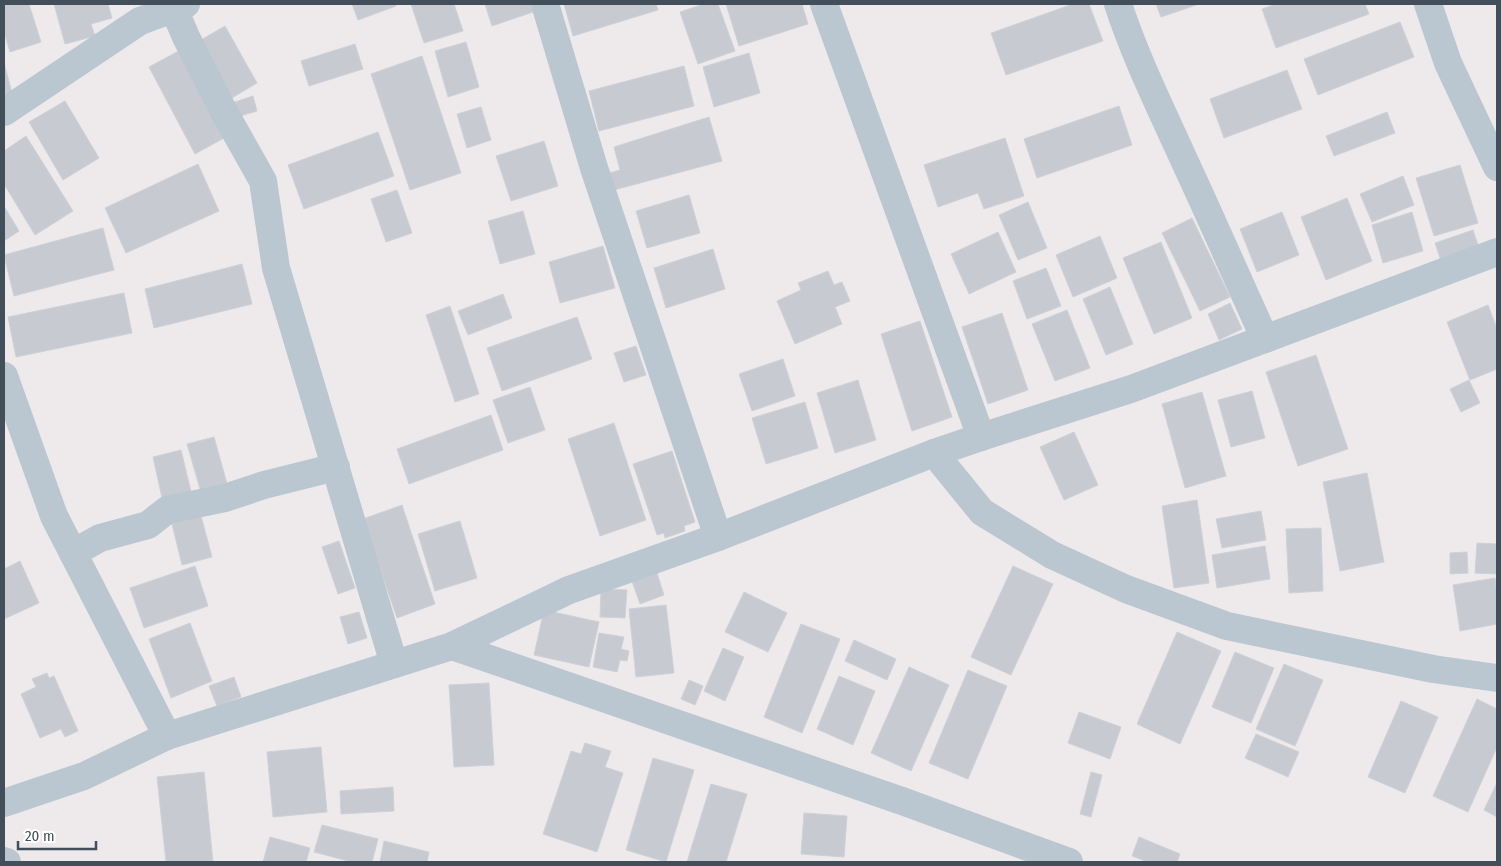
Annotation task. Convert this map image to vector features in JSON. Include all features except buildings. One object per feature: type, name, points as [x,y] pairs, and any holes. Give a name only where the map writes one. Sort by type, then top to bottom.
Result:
[{"type":"street","points":[[545,4],[594,168],[718,537]]},
{"type":"street","points":[[824,4],[981,437]]},
{"type":"street","points":[[1118,4],[1130,40],[1149,85],[1265,339]]},
{"type":"street","points":[[1428,4],[1448,63],[1497,167]]},
{"type":"street","points":[[4,112],[138,12],[180,6],[186,37],[223,110],[263,181],[276,268],[394,664]]},
{"type":"street","points":[[4,803],[84,776],[167,736],[452,646],[569,590],[718,537],[934,453],[1130,389],[1497,252]]},
{"type":"street","points":[[4,376],[54,516],[167,736]]},
{"type":"street","points":[[934,453],[982,512],[1052,555],[1126,589],[1227,626],[1432,669],[1497,678]]},
{"type":"street","points":[[73,553],[100,538],[148,525],[167,510],[225,498],[264,485],[336,467]]},
{"type":"street","points":[[452,646],[902,801],[1069,862]]}]
